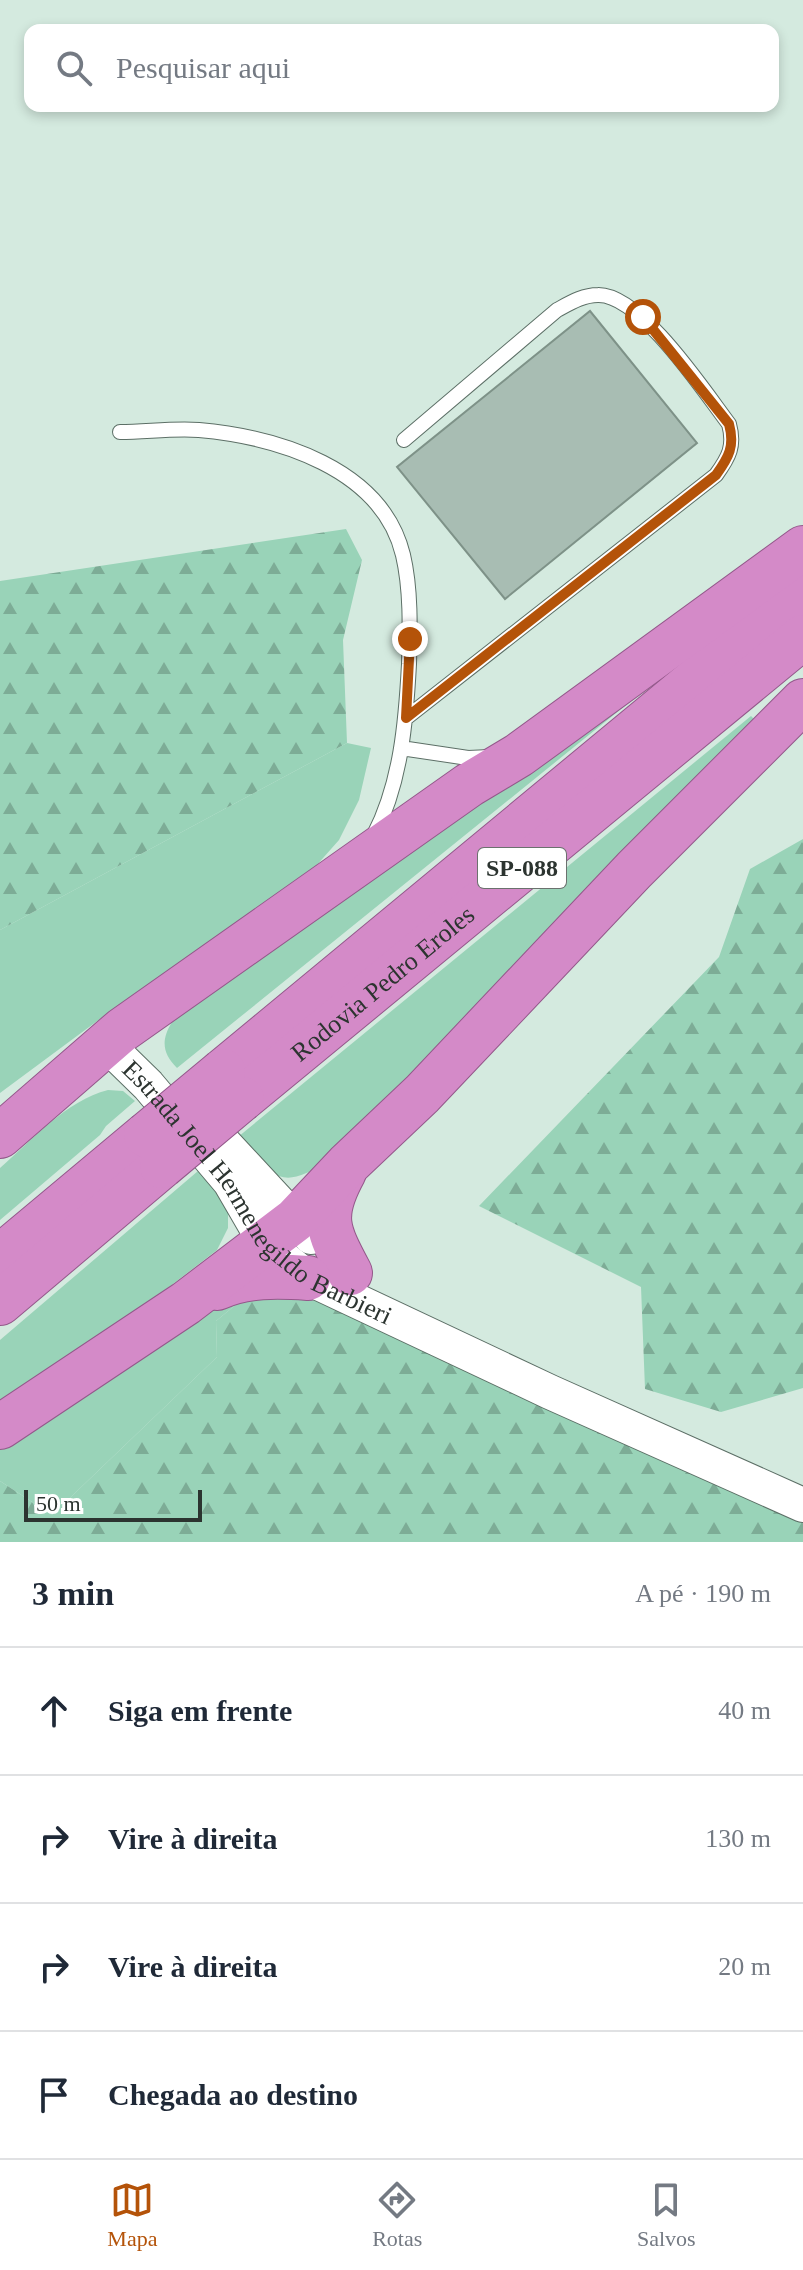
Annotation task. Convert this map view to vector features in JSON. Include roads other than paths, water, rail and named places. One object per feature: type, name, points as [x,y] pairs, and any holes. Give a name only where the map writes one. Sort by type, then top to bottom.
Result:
[{"type":"highway","points":[[0,1136],[114,1037],[469,785],[519,755],[803,548]]},
{"type":"highway","name":"Rodovia Pedro Eroles","points":[[233,1085],[803,591]]},
{"type":"highway","name":"Rodovia Pedro Eroles","points":[[0,1257],[154,1150],[803,637]]},
{"type":"highway","points":[[0,1427],[186,1303],[280,1232],[422,1094],[634,870],[803,701]]},
{"type":"highway","name":"Rodovia Pedro Eroles","points":[[0,1303],[154,1150]]},
{"type":"highway","points":[[186,1303],[229,1283],[257,1277],[329,1275],[335,1245],[328,1222],[330,1198],[347,1165]]},
{"type":"street","name":"Estrada Joel Hermenegildo Barbieri","points":[[114,1037],[148,1085],[230,1182],[329,1275],[417,1330],[803,1505]]},
{"type":"lane","points":[[404,440],[557,310],[580,298],[599,294],[620,299],[643,317],[729,424],[733,440],[730,456],[716,475],[406,718]]},
{"type":"lane","points":[[120,432],[197,430],[237,436],[311,456],[343,474],[375,500],[393,530],[403,554],[410,627],[406,718],[385,814],[358,865]]},
{"type":"lane","points":[[401,748],[468,758],[519,755]]}]
